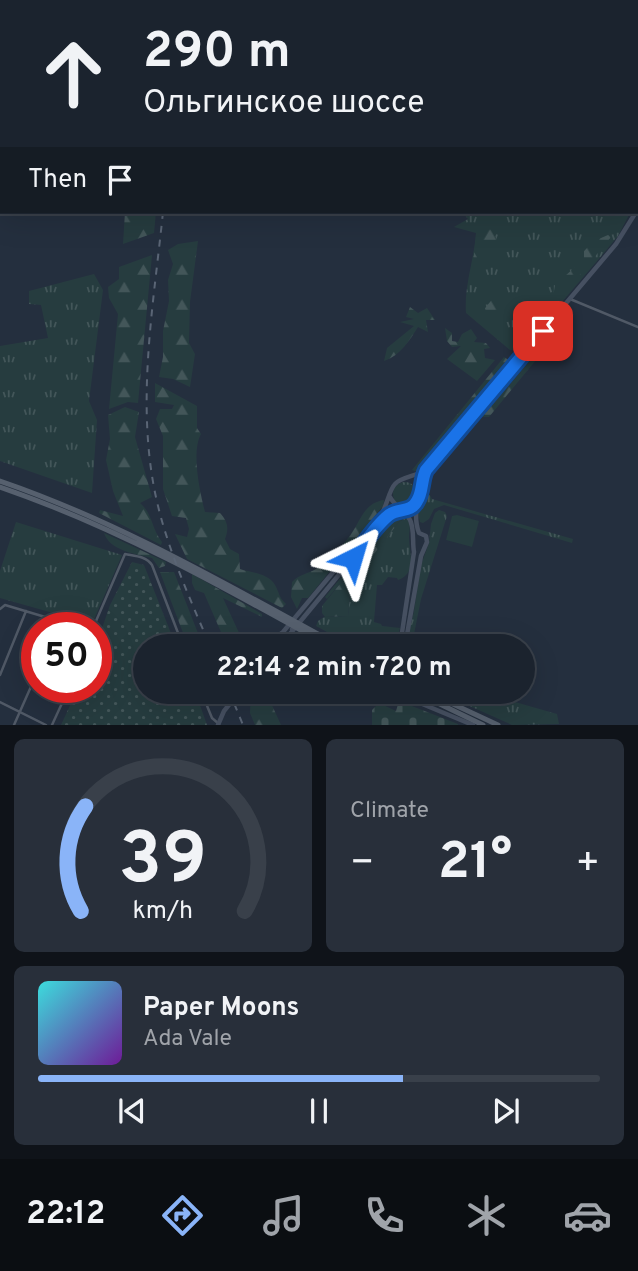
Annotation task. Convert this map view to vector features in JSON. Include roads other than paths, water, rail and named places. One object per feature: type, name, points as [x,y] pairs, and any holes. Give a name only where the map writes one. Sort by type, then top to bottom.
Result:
[{"type":"main road","points":[[419,533],[415,519],[421,481],[426,470],[570,299],[626,230],[634,214]]},
{"type":"main road","points":[[279,634],[381,515],[393,486],[426,470]]},
{"type":"main road","points":[[288,634],[385,519],[415,506],[419,497],[417,485],[405,479]]},
{"type":"main road","points":[[0,481],[110,524],[161,549],[311,634]]},
{"type":"main road","points":[[0,487],[84,519],[283,617]]},
{"type":"main road","points":[[390,497],[412,522],[414,552],[403,634]]},
{"type":"main road","points":[[412,541],[419,533]]},
{"type":"main road","points":[[405,634],[427,542],[426,536],[419,533]]},
{"type":"main road","points":[[412,541],[417,548],[425,547]]},
{"type":"main road","points":[[292,629],[293,634]]},
{"type":"main road","points":[[305,630],[314,634]]},
{"type":"main road","points":[[219,725],[230,704]]},
{"type":"main road","points":[[420,704],[473,725]]},
{"type":"main road","points":[[440,704],[484,725]]},
{"type":"main road","points":[[455,704],[498,725]]},
{"type":"street","points":[[570,299],[638,327]]},
{"type":"street","points":[[100,612],[125,554],[143,558],[152,565],[178,634]]},
{"type":"street","points":[[0,609],[5,605],[29,612]]},
{"type":"street","points":[[0,675],[26,611]]},
{"type":"street","points":[[0,702],[46,725]]},
{"type":"street","points":[[14,725],[23,703]]},
{"type":"street","points":[[52,725],[62,703]]},
{"type":"street","points":[[206,704],[212,718],[219,725]]},
{"type":"railway","points":[[163,214],[148,361],[148,436],[159,510],[169,545],[205,634]]},
{"type":"railway","points":[[234,704],[243,725]]}]
